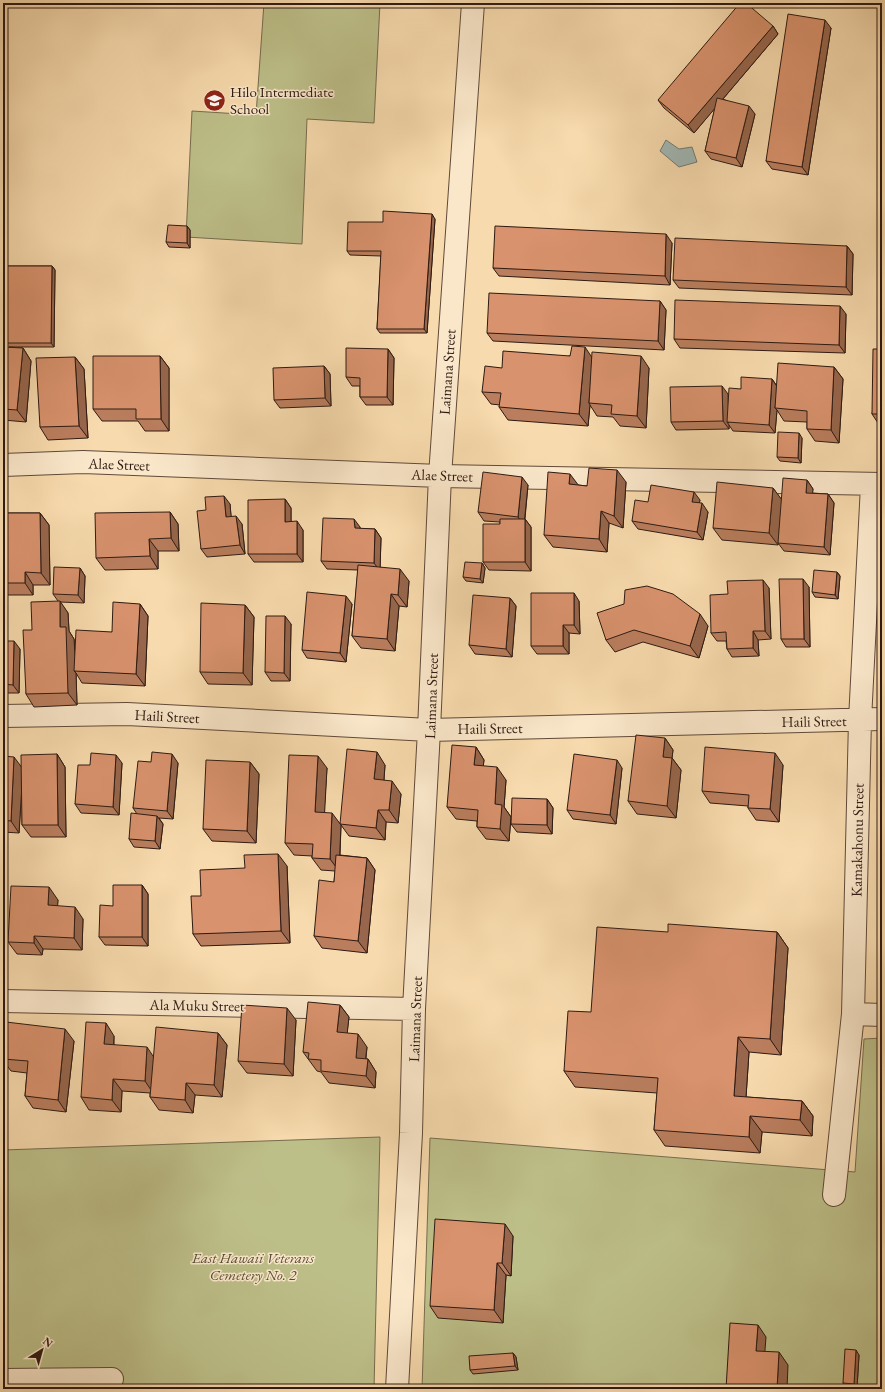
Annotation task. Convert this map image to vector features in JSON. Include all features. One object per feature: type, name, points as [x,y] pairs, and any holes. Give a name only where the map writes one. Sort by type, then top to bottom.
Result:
[{"type":"street","name":"Laimana Street","points":[[397,1389],[411,1133],[414,1009],[429,730],[440,476],[473,3]]},
{"type":"street","name":"Alae Street","points":[[3,465],[83,462],[440,476],[877,485]]},
{"type":"street","name":"Kamakahonu Street","points":[[834,1195],[853,1014],[860,720],[877,485]]},
{"type":"street","name":"Haili Street","points":[[3,716],[127,714],[429,730],[882,719]]},
{"type":"street","name":"Ala Muku Street","points":[[3,1002],[414,1009]]},
{"type":"street","points":[[853,1014],[882,1015]]},
{"type":"street","points":[[3,1380],[112,1379]]},
{"type":"green space","points":[[264,3],[380,3],[374,123],[307,119],[302,244],[186,237],[192,111],[256,115]]},
{"type":"green space","points":[[882,1038],[882,1389],[422,1389],[430,1138],[855,1172],[864,1039]]},
{"type":"green space","name":"East Hawaii Veterans Cemetery No. 2","points":[[380,1137],[374,1389],[3,1389],[3,1150]]},
{"type":"water","points":[[666,140],[679,149],[692,147],[697,162],[679,167],[660,151]]},
{"type":"building","points":[[740,3],[746,3],[773,26],[688,125],[658,100]]},
{"type":"building","points":[[788,14],[825,20],[802,167],[766,161]]},
{"type":"building","points":[[717,98],[749,106],[736,158],[705,151]]},
{"type":"building","points":[[383,211],[432,214],[424,329],[377,329],[381,251],[347,251],[348,222],[383,222]]},
{"type":"building","points":[[168,225],[187,226],[187,243],[166,242]]},
{"type":"building","points":[[495,226],[666,234],[665,276],[493,268]]},
{"type":"building","points":[[675,238],[847,246],[846,287],[673,280]]},
{"type":"building","points":[[3,266],[52,266],[51,343],[3,343]]},
{"type":"building","points":[[489,293],[660,301],[658,341],[487,333]]},
{"type":"building","points":[[675,300],[840,306],[839,345],[674,339]]},
{"type":"building","points":[[572,346],[585,347],[579,414],[499,407],[501,393],[482,392],[485,366],[502,368],[503,351],[570,356]]},
{"type":"building","points":[[3,347],[23,348],[17,410],[3,409]]},
{"type":"building","points":[[346,348],[388,349],[387,397],[360,397],[360,378],[346,377]]},
{"type":"building","points":[[873,349],[882,349],[882,414],[872,414]]},
{"type":"building","points":[[592,352],[641,356],[637,416],[611,414],[612,405],[589,403]]},
{"type":"building","points":[[93,356],[160,356],[161,419],[136,419],[136,409],[93,409]]},
{"type":"building","points":[[75,357],[79,426],[40,427],[36,358]]},
{"type":"building","points":[[778,363],[834,367],[831,430],[807,429],[807,411],[775,408]]},
{"type":"building","points":[[324,366],[325,398],[274,400],[273,368]]},
{"type":"building","points":[[741,377],[772,379],[769,425],[727,422],[729,388],[741,389]]},
{"type":"building","points":[[722,386],[723,421],[671,422],[670,387]]},
{"type":"building","points":[[778,432],[799,433],[798,458],[777,457]]},
{"type":"building","points":[[589,468],[617,470],[614,516],[601,511],[599,539],[544,535],[548,472],[570,474],[569,484],[587,486]]},
{"type":"building","points":[[483,472],[522,477],[518,517],[478,512]]},
{"type":"building","points":[[783,478],[807,480],[806,493],[828,494],[824,547],[778,543]]},
{"type":"building","points":[[717,482],[773,488],[769,533],[713,528]]},
{"type":"building","points":[[651,485],[694,492],[692,502],[702,503],[697,532],[632,521],[635,500],[648,502]]},
{"type":"building","points":[[224,496],[226,517],[236,516],[240,545],[201,549],[197,511],[206,510],[205,497]]},
{"type":"building","points":[[285,499],[285,522],[297,521],[297,554],[248,554],[248,500]]},
{"type":"building","points":[[170,512],[171,538],[149,539],[150,556],[96,558],[95,513]]},
{"type":"building","points":[[3,513],[40,513],[41,573],[25,572],[25,583],[3,583]]},
{"type":"building","points":[[323,518],[354,519],[355,528],[375,529],[374,563],[321,561]]},
{"type":"building","points":[[500,519],[525,519],[525,562],[483,562],[483,524],[500,524]]},
{"type":"building","points":[[465,562],[482,563],[480,579],[463,577]]},
{"type":"building","points":[[358,565],[400,569],[398,595],[391,594],[387,639],[352,636]]},
{"type":"building","points":[[54,567],[80,568],[78,595],[53,594]]},
{"type":"building","points":[[814,570],[837,572],[835,595],[812,592]]},
{"type":"building","points":[[779,579],[803,579],[804,639],[781,639]]},
{"type":"building","points":[[763,580],[765,631],[753,631],[753,648],[727,649],[726,632],[711,633],[710,595],[728,594],[727,581]]},
{"type":"building","points":[[647,586],[673,594],[700,614],[690,646],[634,630],[606,640],[597,613],[624,604],[625,590]]},
{"type":"building","points":[[307,592],[346,596],[340,653],[302,650]]},
{"type":"building","points":[[531,593],[574,593],[574,625],[563,625],[563,646],[531,646]]},
{"type":"building","points":[[473,595],[510,598],[506,649],[469,645]]},
{"type":"building","points":[[60,601],[60,627],[66,627],[68,693],[26,694],[23,630],[32,630],[31,602]]},
{"type":"building","points":[[113,602],[140,604],[136,674],[74,671],[76,630],[112,632]]},
{"type":"building","points":[[201,603],[245,605],[243,673],[200,672]]},
{"type":"building","points":[[266,616],[285,616],[284,673],[265,672]]},
{"type":"building","points":[[3,641],[14,641],[13,685],[3,684]]},
{"type":"building","points":[[636,735],[665,738],[663,757],[672,758],[667,806],[628,801]]},
{"type":"building","points":[[452,745],[476,747],[474,765],[497,767],[495,804],[502,805],[500,829],[477,827],[478,810],[447,807]]},
{"type":"building","points":[[705,747],[775,753],[770,809],[748,808],[749,795],[702,791]]},
{"type":"building","points":[[347,749],[377,752],[374,779],[392,781],[389,810],[378,810],[376,828],[340,824]]},
{"type":"building","points":[[152,752],[172,754],[167,811],[133,808],[138,761],[151,762]]},
{"type":"building","points":[[91,753],[116,755],[113,807],[75,804],[78,765],[90,765]]},
{"type":"building","points":[[57,754],[58,825],[22,825],[21,755]]},
{"type":"building","points":[[574,754],[617,760],[610,815],[567,810]]},
{"type":"building","points":[[289,755],[318,756],[315,812],[332,813],[330,859],[312,858],[313,844],[285,843]]},
{"type":"building","points":[[3,756],[14,757],[11,821],[3,820]]},
{"type":"building","points":[[206,760],[250,762],[247,831],[203,829]]},
{"type":"building","points":[[512,798],[547,799],[547,825],[511,824]]},
{"type":"building","points":[[131,813],[157,816],[155,841],[129,839]]},
{"type":"building","points":[[278,854],[281,931],[193,934],[191,896],[201,896],[200,870],[245,868],[244,855]]},
{"type":"building","points":[[336,855],[367,858],[358,941],[314,936],[319,880],[334,882]]},
{"type":"building","points":[[113,885],[142,885],[142,937],[99,937],[100,905],[113,906]]},
{"type":"building","points":[[11,886],[49,887],[48,905],[75,907],[74,938],[34,936],[34,943],[8,942]]},
{"type":"building","points":[[668,924],[777,932],[770,1039],[738,1037],[734,1096],[802,1101],[800,1120],[750,1116],[749,1137],[654,1130],[658,1078],[564,1071],[568,1011],[591,1012],[597,927],[668,932]]},
{"type":"building","points":[[308,1002],[340,1005],[337,1032],[358,1034],[356,1058],[368,1059],[366,1076],[321,1071],[321,1060],[308,1059],[309,1053],[303,1052]]},
{"type":"building","points":[[242,1005],[287,1008],[284,1064],[238,1061]]},
{"type":"building","points":[[6,1022],[65,1029],[58,1100],[25,1096],[28,1061],[3,1059]]},
{"type":"building","points":[[86,1022],[106,1023],[104,1044],[147,1047],[145,1081],[113,1079],[112,1100],[81,1097]]},
{"type":"building","points":[[156,1027],[218,1033],[214,1085],[186,1083],[185,1100],[150,1097]]},
{"type":"building","points":[[435,1219],[505,1224],[502,1263],[497,1263],[494,1310],[430,1306]]},
{"type":"building","points":[[730,1323],[758,1325],[756,1351],[779,1352],[777,1389],[726,1389]]},
{"type":"building","points":[[845,1349],[856,1350],[854,1384],[843,1383]]},
{"type":"building","points":[[513,1353],[515,1366],[470,1370],[469,1356]]},
{"type":"place","name":"Hilo Intermediate School","points":[[215,100]]}]
